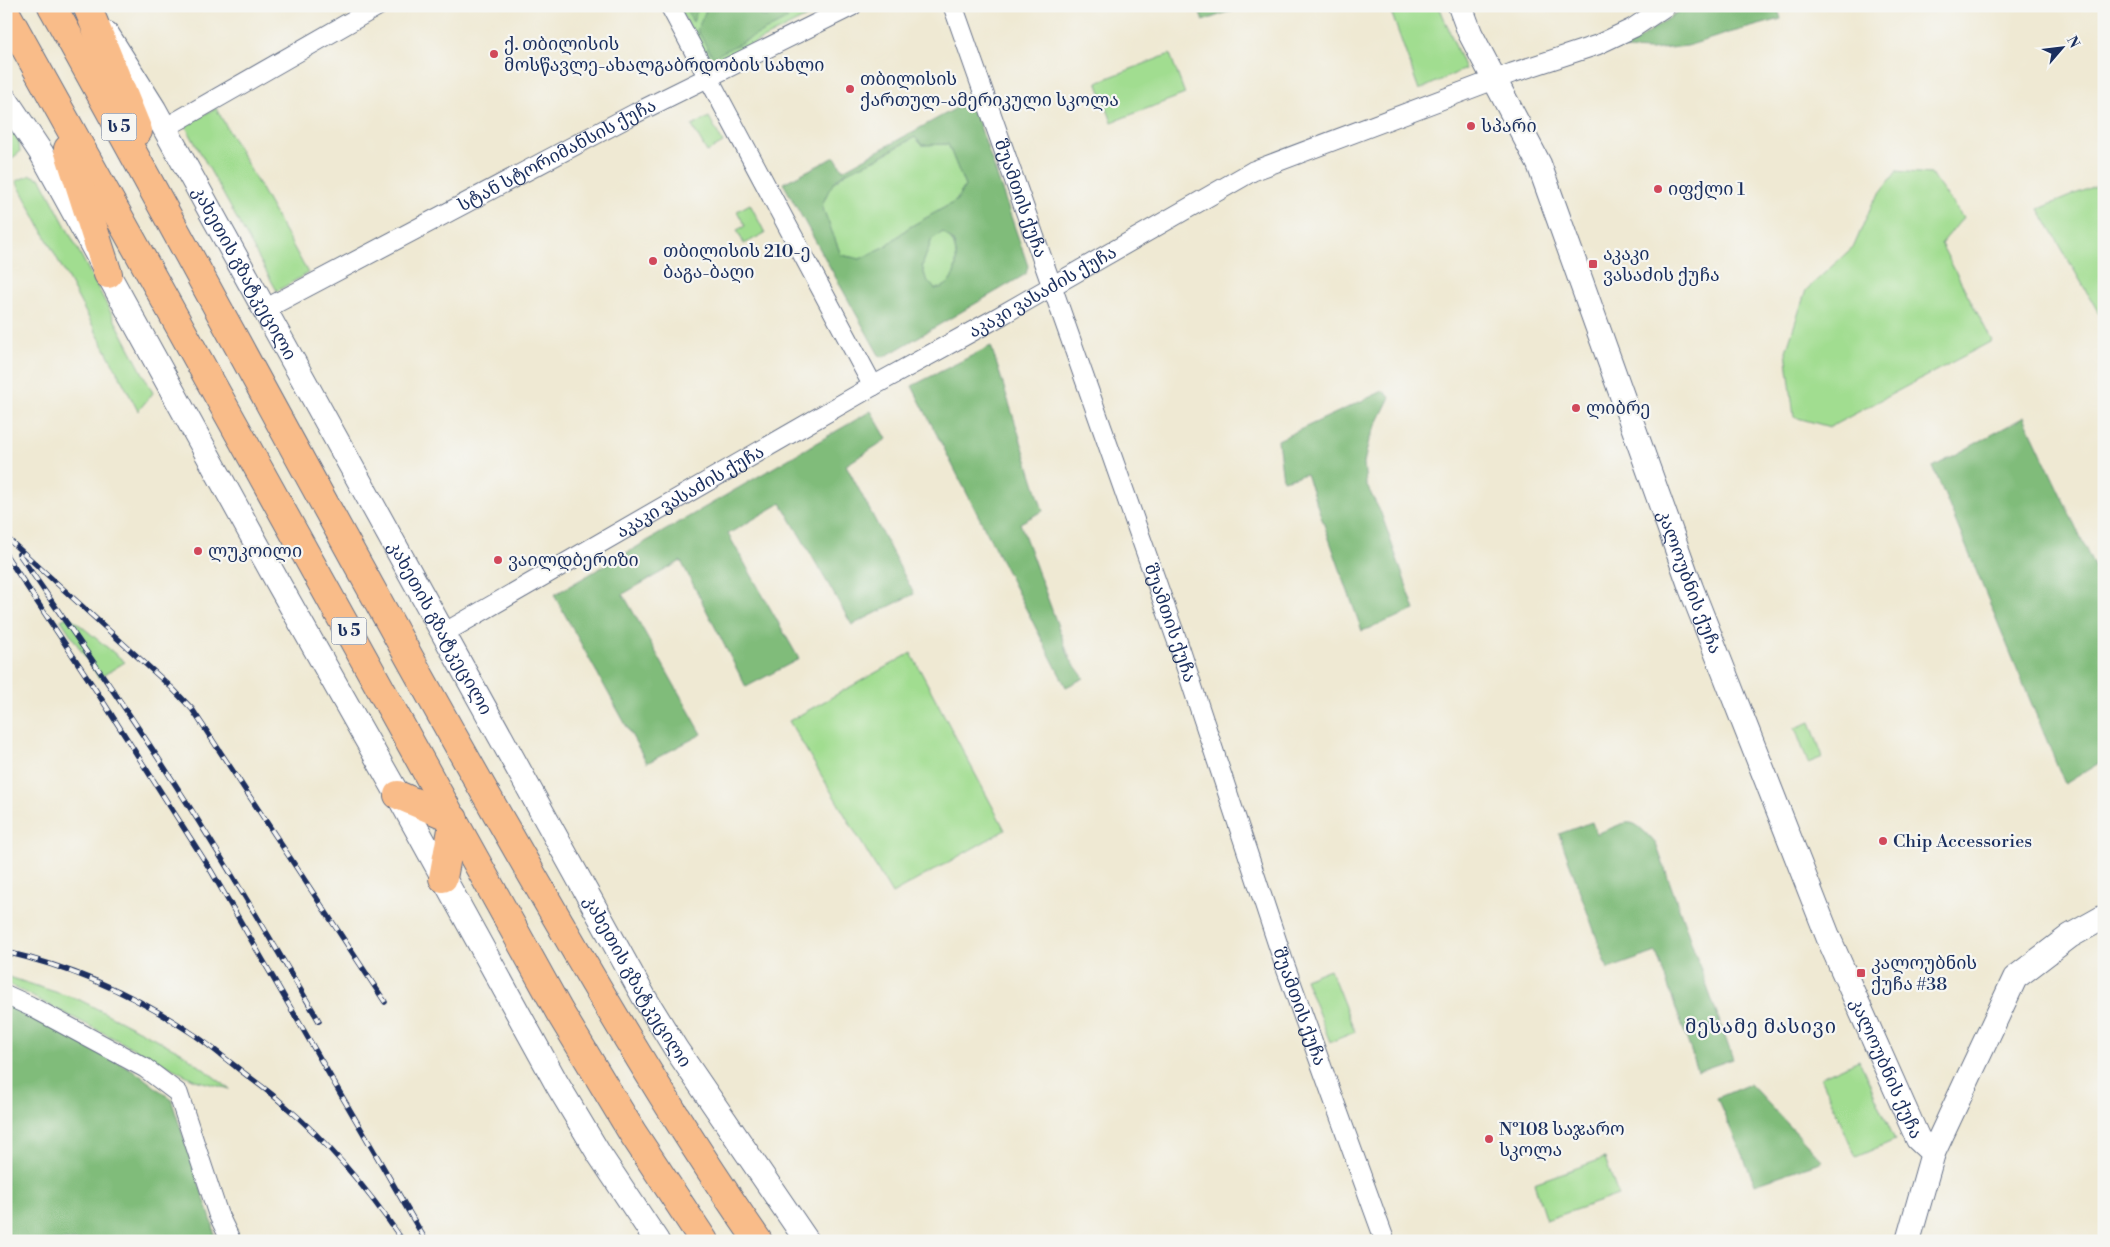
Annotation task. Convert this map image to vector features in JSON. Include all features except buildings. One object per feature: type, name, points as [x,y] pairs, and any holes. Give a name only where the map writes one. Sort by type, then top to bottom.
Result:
[{"type":"highway","name":"ს 5","points":[[52,6],[186,248],[408,659],[613,1016],[674,1117],[758,1241]]},
{"type":"highway","points":[[88,6],[186,248]]},
{"type":"highway","name":"ს 5","points":[[6,13],[559,1011],[632,1132],[704,1241]]},
{"type":"highway","points":[[51,93],[108,274]]},
{"type":"highway","points":[[398,795],[454,819],[443,878]]},
{"type":"highway","points":[[728,1197],[778,1241]]},
{"type":"street","name":"კახეთის გზატკეცილი","points":[[88,6],[165,128],[644,997],[676,1049],[807,1241]]},
{"type":"street","points":[[165,128],[378,6]]},
{"type":"street","points":[[670,6],[873,386]]},
{"type":"street","name":"სტან სტორიმანსის ქუჩა","points":[[265,309],[708,76],[852,6]]},
{"type":"street","name":"შუამთის ქუჩა","points":[[954,6],[1180,649],[1284,963],[1385,1241]]},
{"type":"street","name":"კალოუბნის ქუჩა","points":[[1460,6],[1470,33],[1539,164],[1692,588],[1829,939],[1918,1139],[1933,1153]]},
{"type":"street","name":"აკაკი ვასაძის ქუჩა","points":[[444,633],[873,386],[1253,171],[1494,80],[1597,45],[1633,28],[1666,6]]},
{"type":"street","points":[[6,100],[42,154],[276,581],[398,795],[557,1084],[657,1241]]},
{"type":"street","points":[[1908,1241],[1933,1153],[2015,978],[2070,936],[2104,917]]},
{"type":"street","points":[[6,996],[30,1006],[145,1068],[178,1093],[218,1214],[231,1241]]},
{"type":"green space","points":[[678,6],[828,6],[715,63],[709,62]]},
{"type":"green space","points":[[684,6],[699,6],[693,22]]},
{"type":"green space","points":[[712,6],[763,6],[760,16],[768,17],[769,6],[771,6],[788,19],[713,57],[697,30],[707,8]]},
{"type":"green space","points":[[786,6],[816,6],[796,16]]},
{"type":"green space","points":[[1197,6],[1244,6],[1203,21]]},
{"type":"green space","points":[[1389,6],[1439,6],[1465,69],[1419,90]]},
{"type":"green space","points":[[1683,6],[1777,6],[1781,19],[1687,46],[1651,50],[1625,49],[1678,12]]},
{"type":"green space","points":[[1170,54],[1185,94],[1112,122],[1097,82]]},
{"type":"green space","points":[[971,100],[1028,266],[1026,274],[884,357],[879,355],[783,183],[835,157],[843,170]],"holes":[[[915,137],[922,145],[948,144],[965,186],[956,201],[908,228],[886,246],[860,259],[841,255],[822,206],[831,187],[836,180],[848,172]],[[943,232],[951,239],[954,245],[956,264],[950,281],[945,286],[935,289],[926,279],[922,266],[932,239]]]},
{"type":"green space","points":[[216,108],[308,273],[277,291],[185,125]]},
{"type":"green space","points":[[709,117],[723,143],[707,152],[692,126]]},
{"type":"green space","points":[[6,118],[19,141],[20,152],[6,163]]},
{"type":"green space","points":[[915,137],[922,145],[948,144],[965,186],[956,201],[908,228],[886,246],[860,259],[841,255],[822,206],[830,186],[850,169],[875,160]]},
{"type":"green space","points":[[1897,171],[1931,174],[1963,218],[1941,244],[1992,341],[1830,427],[1794,417],[1786,351],[1806,290],[1854,246],[1873,202]]},
{"type":"green space","points":[[31,175],[41,179],[153,393],[138,411],[16,181]]},
{"type":"green space","points":[[2104,182],[2104,322],[2039,209]]},
{"type":"green space","points":[[750,204],[765,233],[744,244],[737,230],[745,226],[737,211]]},
{"type":"green space","points":[[943,232],[954,245],[956,263],[950,281],[945,286],[935,289],[926,279],[922,266],[932,239]]},
{"type":"green space","points":[[991,346],[1043,511],[1020,523],[1070,659],[1084,678],[1066,687],[912,386]]},
{"type":"green space","points":[[1383,391],[1390,397],[1369,440],[1364,463],[1366,484],[1381,513],[1415,610],[1362,631],[1306,474],[1283,480],[1278,440]]},
{"type":"green space","points":[[871,411],[887,439],[846,465],[914,594],[852,625],[781,503],[728,534],[799,659],[746,687],[681,561],[623,594],[702,734],[647,763],[554,595]]},
{"type":"green space","points":[[2024,417],[2104,587],[2104,760],[2065,784],[1933,467]]},
{"type":"green space","points":[[69,616],[125,662],[99,678],[61,620]]},
{"type":"green space","points":[[911,653],[1005,830],[892,894],[789,721]]},
{"type":"green space","points":[[1810,722],[1823,757],[1808,763],[1795,728]]},
{"type":"green space","points":[[1592,822],[1596,834],[1624,824],[1635,824],[1656,844],[1733,1059],[1698,1071],[1656,952],[1608,969],[1559,834]]},
{"type":"green space","points":[[1330,969],[1355,1032],[1330,1042],[1305,979]]},
{"type":"green space","points":[[6,976],[80,1000],[181,1052],[230,1089],[195,1080],[6,983]]},
{"type":"green space","points":[[6,1004],[133,1070],[171,1099],[213,1225],[215,1241],[6,1241]]},
{"type":"green space","points":[[1859,1060],[1895,1140],[1856,1157],[1821,1077]]},
{"type":"green space","points":[[1750,1084],[1823,1161],[1755,1184],[1717,1098]]},
{"type":"green space","points":[[1605,1158],[1618,1195],[1546,1220],[1534,1183]]},
{"type":"railway","points":[[7,538],[172,688],[192,709],[385,1002]]},
{"type":"railway","points":[[19,554],[184,798],[319,1021]]},
{"type":"railway","points":[[6,555],[97,692],[210,869],[426,1241]]},
{"type":"railway","points":[[6,952],[78,974],[125,994],[202,1040],[300,1119],[348,1168],[403,1241]]},
{"type":"place","name":"ქ. თბილისის მოსწავლე-ახალგაბრდობის სახლი","points":[[494,54]]},
{"type":"place","name":"თბილისის ქართულ-ამერიკული სკოლა","points":[[850,89]]},
{"type":"place","name":"სპარი","points":[[1471,126]]},
{"type":"place","name":"იფქლი 1","points":[[1658,189]]},
{"type":"place","name":"თბილისის 210-ე ბაგა-ბაღი","points":[[653,261]]},
{"type":"place","name":"აკაკი ვასაძის ქუჩა","points":[[1593,264]]},
{"type":"place","name":"ლიბრე","points":[[1576,408]]},
{"type":"place","name":"ლუკოილი","points":[[198,551]]},
{"type":"place","name":"ვაილდბერიზი","points":[[498,560]]},
{"type":"place","name":"Chip Accessories","points":[[1883,841]]},
{"type":"place","name":"კალოუბნის ქუჩა #38","points":[[1861,973]]},
{"type":"place","name":"№108 საჯარო სკოლა","points":[[1489,1139]]},
{"type":"district","name":"მესამე მასივი","points":[[1761,1027]]}]
